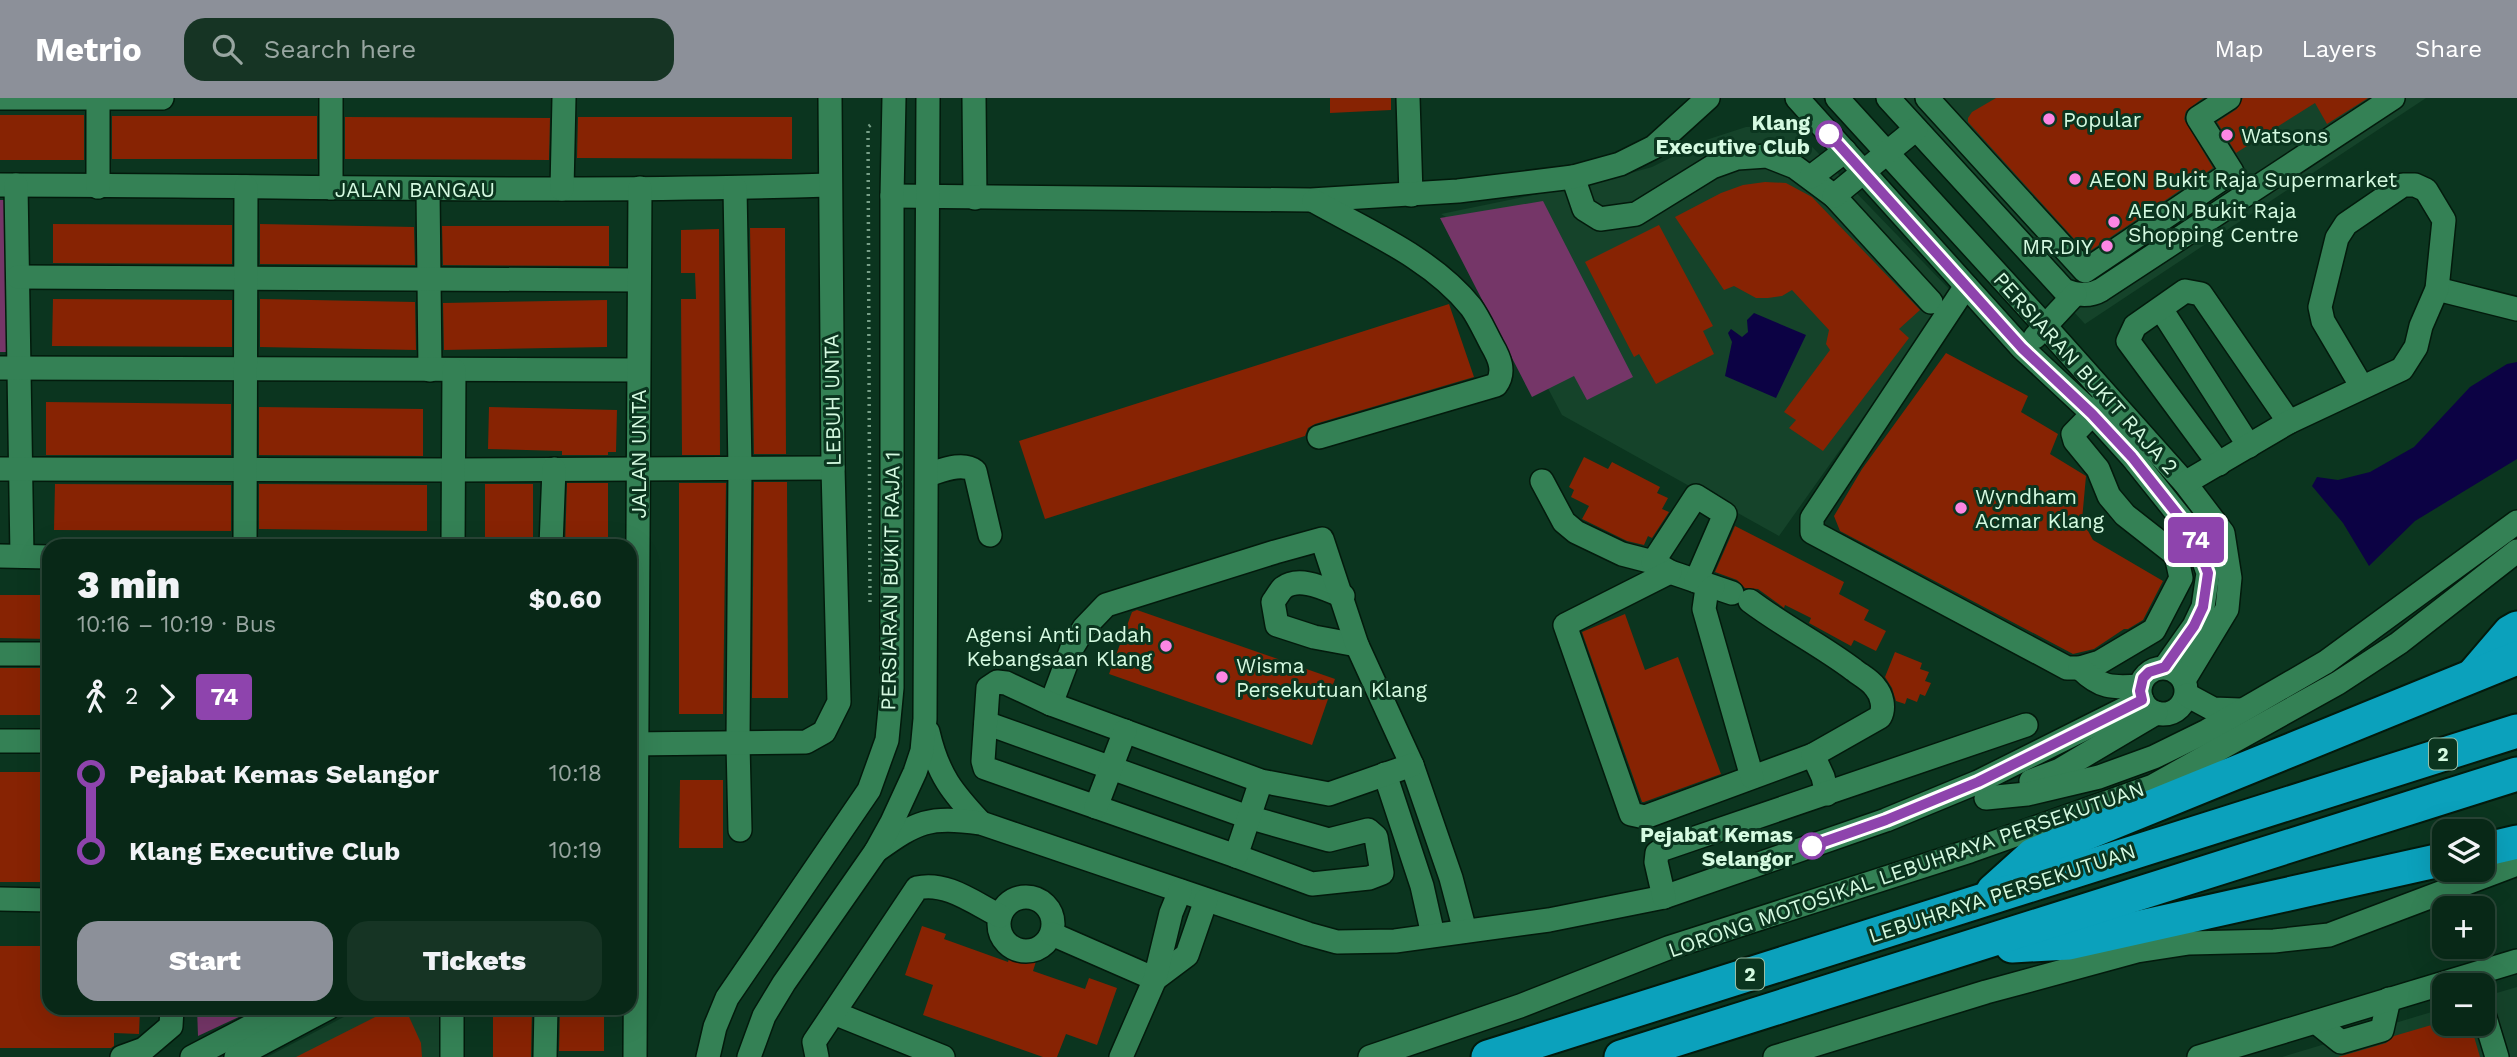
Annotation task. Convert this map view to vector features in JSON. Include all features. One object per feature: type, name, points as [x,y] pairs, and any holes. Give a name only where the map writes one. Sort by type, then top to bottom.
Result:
[{"type":"highway","points":[[2473,676],[2510,632],[2517,628]]},
{"type":"highway","points":[[1983,899],[2033,855],[2517,659]]},
{"type":"highway","name":"LEBUHRAYA PERSEKUTUAN","points":[[1488,1057],[2517,731]]},
{"type":"highway","name":"LEBUHRAYA PERSEKUTUAN","points":[[1621,1057],[2517,774]]},
{"type":"highway","points":[[2495,847],[2517,842]]},
{"type":"highway","points":[[1961,948],[2069,943],[2432,862]]},
{"type":"street","points":[[0,98],[162,98]]},
{"type":"street","points":[[98,98],[98,187]]},
{"type":"street","points":[[331,98],[331,188]]},
{"type":"street","points":[[562,189],[564,98]]},
{"type":"street","name":"LEBUH UNTA","points":[[738,744],[806,742],[824,732],[839,702],[833,468],[830,98]]},
{"type":"street","name":"PERSIARAN BUKIT RAJA 1","points":[[708,1057],[715,1027],[727,998],[869,790],[887,740],[892,688],[894,98]]},
{"type":"street","name":"PERSIARAN BUKIT RAJA 1","points":[[749,1057],[764,1016],[784,983],[876,852],[915,772],[922,751],[925,719],[928,98]]},
{"type":"street","points":[[974,98],[975,198]]},
{"type":"street","points":[[1408,98],[1411,195]]},
{"type":"street","points":[[892,196],[1311,200],[1411,195],[1573,177],[1620,164],[1654,147],[1708,98]]},
{"type":"street","name":"PERSIARAN BUKIT RAJA 2","points":[[1797,98],[2022,348],[2100,406],[2185,484],[2223,533],[2230,578],[2227,609],[2186,687]]},
{"type":"street","name":"PERSIARAN BUKIT RAJA 2","points":[[1837,98],[2045,326],[2140,467],[2188,527],[2208,573],[2203,607],[2194,626],[2165,667]]},
{"type":"street","points":[[1888,98],[2064,290],[2075,294],[2101,290],[2393,98]]},
{"type":"street","points":[[1927,98],[2085,271],[2232,172],[2198,118],[2229,98]]},
{"type":"street","points":[[1834,196],[1916,129]]},
{"type":"street","points":[[1811,177],[1845,151]]},
{"type":"street","points":[[1573,177],[1584,209],[1600,219],[1636,214],[1712,167],[1737,158],[1766,156],[1795,167],[1834,196],[1931,302]]},
{"type":"street","points":[[8,185],[18,277],[10,368],[11,556],[42,557]]},
{"type":"street","name":"JALAN BANGAU","points":[[8,185],[428,190],[830,185]]},
{"type":"street","points":[[2185,484],[2289,422],[2402,369],[2416,347],[2421,326],[2437,289],[2444,220],[2426,190],[2415,185],[2403,185],[2346,224],[2337,238],[2320,307],[2323,321],[2362,387]]},
{"type":"street","points":[[245,539],[246,187]]},
{"type":"street","name":"JALAN UNTA","points":[[636,539],[640,188]]},
{"type":"street","points":[[735,188],[740,468],[740,830]]},
{"type":"street","points":[[428,190],[429,370]]},
{"type":"street","points":[[1311,200],[1412,256],[1456,290],[1473,309],[1501,367],[1501,379],[1496,385],[1319,437]]},
{"type":"street","points":[[18,277],[639,279]]},
{"type":"street","points":[[1966,286],[1812,518],[1812,532],[2052,661],[2150,703],[2192,728],[2207,731]]},
{"type":"street","points":[[2437,289],[2517,309]]},
{"type":"street","points":[[2219,464],[2128,341],[2135,326],[2185,291],[2201,293],[2289,422]]},
{"type":"street","points":[[2022,348],[2075,294]]},
{"type":"street","points":[[2161,309],[2249,446]]},
{"type":"street","points":[[10,368],[638,370]]},
{"type":"street","points":[[453,539],[454,370]]},
{"type":"street","points":[[2087,675],[2099,662],[2154,630],[2181,578],[2176,555],[2125,515],[2109,496],[2098,469],[2075,441],[2073,434],[2100,406]]},
{"type":"street","points":[[927,475],[962,466],[969,466],[975,471],[990,535]]},
{"type":"street","points":[[11,469],[833,468]]},
{"type":"street","points":[[551,539],[554,470]]},
{"type":"street","points":[[1542,481],[1564,522],[1576,532],[1622,554],[1661,567],[1723,590],[1835,656],[1875,687],[1882,701],[1883,712],[1880,717],[1813,755],[1645,817],[1631,814],[1565,625],[1661,567],[1696,496],[1725,514],[1723,590]]},
{"type":"street","points":[[2188,527],[2213,520]]},
{"type":"street","points":[[1886,820],[1986,798],[2027,794],[2099,777],[2154,757],[2207,731],[2326,662],[2517,522]]},
{"type":"street","points":[[1051,704],[1072,648],[1084,628],[1106,605],[1322,539],[1357,645],[1412,765],[1451,878],[1465,931]]},
{"type":"street","name":"LORONG MOTOSIKAL LEBUHRAYA PERSEKUTUAN","points":[[1370,1057],[1520,1006],[1668,948],[1970,851],[2153,786],[2338,683],[2399,643],[2517,551]]},
{"type":"street","points":[[1343,596],[1315,585],[1295,583],[1284,588],[1273,602],[1277,625],[1314,637],[1357,645]]},
{"type":"street","points":[[1723,590],[1706,595],[1704,609],[1752,777]]},
{"type":"street","points":[[0,654],[42,654]]},
{"type":"street","points":[[2150,703],[2149,672],[2165,667],[2173,669],[2186,687],[2213,709],[2240,710]]},
{"type":"street","points":[[2087,675],[2100,703],[2095,723]]},
{"type":"street","points":[[986,723],[1248,817],[1329,840],[1368,830],[1376,837],[1382,873],[1369,878],[1312,884],[985,768],[986,723],[988,688],[997,682],[1006,682],[1051,704],[1261,781],[1329,794],[1412,765]]},
{"type":"street","points":[[876,852],[906,830],[934,820],[981,823],[1308,934],[1337,942],[1395,941],[1549,920],[1664,897],[1886,820],[1978,782],[2095,723],[2150,703],[2176,710],[2186,687]]},
{"type":"street","points":[[1986,798],[2060,770],[2150,703]]},
{"type":"street","points":[[925,719],[934,758],[942,775],[956,796],[981,823]]},
{"type":"street","points":[[1664,897],[1656,862],[1657,853],[1663,849],[2026,725]]},
{"type":"street","points":[[1096,807],[1125,731]]},
{"type":"street","points":[[0,741],[42,741]]},
{"type":"street","points":[[637,744],[738,744]]},
{"type":"street","points":[[1813,755],[1827,794]]},
{"type":"street","points":[[1385,774],[1415,862],[1433,935]]},
{"type":"street","points":[[1236,856],[1261,781]]},
{"type":"street","points":[[1970,851],[2033,855]]},
{"type":"street","points":[[1775,1057],[1986,992],[2137,951],[2189,943],[2274,942],[2329,935],[2517,864]]},
{"type":"street","points":[[817,1057],[814,1042],[917,888],[929,885],[942,887],[1000,916]]},
{"type":"street","points":[[1121,1057],[1155,979],[1171,913],[1180,891]]},
{"type":"street","points":[[1018,898],[1035,898],[1043,902],[1053,916],[1052,934],[1040,947],[1031,950],[1013,947],[1001,934],[1000,916],[1004,908],[1018,898]]},
{"type":"street","points":[[0,900],[42,900]]},
{"type":"street","points":[[1155,979],[1187,955],[1206,900]]},
{"type":"street","points":[[1052,934],[1155,979]]},
{"type":"street","points":[[2490,973],[2517,961]]},
{"type":"street","points":[[2199,1057],[2232,1052],[2389,999],[2432,989]]},
{"type":"street","points":[[834,1013],[943,1057]]},
{"type":"street","points":[[122,1057],[144,1049],[171,1026],[172,1015]]},
{"type":"street","points":[[192,1057],[273,1015]]},
{"type":"street","points":[[236,1057],[315,1015]]},
{"type":"street","points":[[452,1015],[452,1057]]},
{"type":"street","points":[[545,1057],[546,1015]]},
{"type":"street","name":"JALAN UNTA","points":[[635,1015],[635,1057]]},
{"type":"street","points":[[2491,1036],[2497,1057]]},
{"type":"shaded area","points":[[1876,98],[2426,98],[2085,324]]},
{"type":"shaded area","name":"Klang Executive Club","points":[[1791,125],[1952,292],[1779,536],[1562,415],[1463,227],[1441,214],[1606,180],[1652,167],[1706,140],[1746,127]]},
{"type":"shaded area","points":[[0,200],[12,200],[11,352],[0,352]]},
{"type":"shaded area","points":[[1543,201],[1633,377],[1587,400],[1574,376],[1532,397],[1440,218]]},
{"type":"shaded area","points":[[1754,313],[1806,335],[1776,398],[1725,376],[1732,342],[1728,333],[1731,329],[1742,337],[1748,332],[1747,320]]},
{"type":"shaded area","points":[[2517,362],[2517,459],[2415,521],[2369,566],[2343,523],[2312,486],[2317,477],[2338,480],[2370,472],[2414,447],[2470,387],[2507,364]]},
{"type":"shaded area","points":[[2517,987],[2517,1057],[2282,1057],[2432,1012],[2432,1036],[2495,1036],[2495,993]]},
{"type":"shaded area","points":[[197,1015],[243,1015],[198,1036]]},
{"type":"shaded area","points":[[348,1015],[444,1015],[444,1057],[267,1057]]},
{"type":"building","points":[[1330,98],[1391,98],[1391,110],[1330,113]]},
{"type":"building","name":"AEON Bukit Raja Shopping Centre","points":[[1996,98],[2203,98],[2186,111],[2184,119],[2213,168],[2087,253],[1968,122],[1972,112]]},
{"type":"building","points":[[2243,98],[2368,98],[2327,124],[2315,103],[2236,153],[2217,122],[2237,109]]},
{"type":"building","points":[[0,115],[84,115],[84,160],[0,160]]},
{"type":"building","points":[[112,116],[317,116],[317,159],[112,159]]},
{"type":"building","points":[[345,117],[550,118],[549,160],[345,159]]},
{"type":"building","points":[[578,117],[792,117],[792,159],[577,158]]},
{"type":"building","points":[[1786,183],[1812,197],[1920,310],[1899,329],[1909,338],[1823,451],[1789,428],[1796,420],[1784,412],[1830,350],[1826,344],[1829,330],[1792,290],[1782,296],[1756,298],[1734,286],[1724,290],[1675,217],[1721,193],[1743,185]]},
{"type":"building","points":[[53,224],[232,225],[232,264],[53,263]]},
{"type":"building","points":[[260,224],[414,227],[415,265],[260,264]]},
{"type":"building","points":[[1659,225],[1713,326],[1703,331],[1714,354],[1656,384],[1639,354],[1634,357],[1585,262]]},
{"type":"building","points":[[442,226],[609,226],[609,266],[443,265]]},
{"type":"building","points":[[750,228],[785,228],[786,454],[754,454]]},
{"type":"building","points":[[719,229],[720,455],[682,455],[681,299],[696,299],[695,273],[681,273],[681,230]]},
{"type":"building","points":[[53,299],[232,300],[232,347],[52,346]]},
{"type":"building","points":[[260,299],[415,302],[416,350],[260,347]]},
{"type":"building","points":[[607,300],[607,347],[444,350],[443,303]]},
{"type":"building","points":[[1449,304],[1474,377],[1315,424],[1308,428],[1305,436],[1045,519],[1019,441]]},
{"type":"building","name":"Wyndham Acmar Klang","points":[[1946,353],[2028,396],[2021,412],[2058,434],[2050,454],[2086,476],[2082,520],[2093,540],[2163,581],[2143,620],[2094,649],[2073,654],[1840,531],[1834,516],[1862,469]]},
{"type":"building","points":[[46,402],[231,404],[231,455],[46,455]]},
{"type":"building","points":[[259,407],[423,409],[423,456],[259,455]]},
{"type":"building","points":[[489,407],[617,410],[616,452],[608,452],[608,455],[562,455],[562,451],[488,449]]},
{"type":"building","points":[[1584,457],[1608,469],[1612,462],[1660,487],[1657,493],[1668,498],[1662,509],[1669,512],[1652,538],[1648,536],[1644,545],[1627,541],[1582,519],[1589,506],[1571,497],[1574,490],[1569,487]]},
{"type":"building","points":[[754,482],[787,482],[788,698],[752,698]]},
{"type":"building","points":[[567,483],[608,483],[608,539],[565,539]]},
{"type":"building","points":[[679,483],[726,483],[723,714],[679,714]]},
{"type":"building","points":[[55,484],[231,485],[231,531],[54,530]]},
{"type":"building","points":[[259,484],[427,485],[427,531],[259,529]]},
{"type":"building","points":[[485,484],[533,484],[533,539],[485,539]]},
{"type":"building","points":[[1735,526],[1844,582],[1839,594],[1869,610],[1864,620],[1886,631],[1876,651],[1854,640],[1851,646],[1809,623],[1811,618],[1785,605],[1784,608],[1758,589],[1745,588],[1737,580],[1715,572]]},
{"type":"building","points":[[0,595],[42,595],[42,639],[0,638]]},
{"type":"building","name":"Wisma Persekutuan Klang","points":[[1137,610],[1335,679],[1312,745],[1109,674],[1132,612]]},
{"type":"building","points":[[1625,614],[1645,670],[1678,657],[1721,774],[1644,802],[1582,632]]},
{"type":"building","points":[[1895,652],[1922,663],[1920,669],[1929,672],[1925,681],[1931,683],[1925,696],[1920,694],[1917,702],[1907,698],[1905,704],[1896,701],[1885,677]]},
{"type":"building","points":[[0,668],[42,668],[42,715],[0,715]]},
{"type":"building","points":[[0,772],[42,772],[42,882],[0,882]]},
{"type":"building","points":[[680,780],[723,780],[723,848],[679,848]]},
{"type":"building","points":[[922,926],[946,934],[944,939],[1008,962],[1012,949],[1038,955],[1033,971],[1085,989],[1089,978],[1117,988],[1097,1045],[1066,1034],[1057,1057],[1043,1057],[923,1015],[933,985],[905,975]]},
{"type":"building","points":[[0,946],[42,946],[42,1015],[140,1015],[139,1034],[114,1033],[114,1046],[111,1048],[0,1048]]},
{"type":"building","points":[[379,1015],[408,1015],[421,1043],[422,1057],[296,1057]]},
{"type":"building","points":[[493,1015],[532,1015],[531,1057],[493,1057]]},
{"type":"building","points":[[560,1015],[604,1015],[604,1051],[559,1051]]},
{"type":"building","points":[[2432,1025],[2432,1036],[2474,1036],[2480,1057],[2338,1057],[2386,1043],[2394,1036]]},
{"type":"bus line","name":"74","points":[[1812,846],[1886,820],[1978,782],[2142,700],[2140,686],[2143,678],[2156,668],[2165,667],[2194,626],[2203,607],[2208,573],[2193,534],[2132,457],[2092,414],[2022,348],[1829,134]]},
{"type":"place","name":"Popular","points":[[2049,119]]},
{"type":"place","name":"Klang Executive Club","points":[[1829,134]]},
{"type":"place","name":"Watsons","points":[[2227,135]]},
{"type":"place","name":"AEON Bukit Raja Supermarket","points":[[2075,179]]},
{"type":"place","name":"AEON Bukit Raja Shopping Centre","points":[[2114,222]]},
{"type":"place","name":"MR.DIY","points":[[2107,246]]},
{"type":"place","name":"Wyndham Acmar Klang","points":[[1961,508]]},
{"type":"place","name":"Agensi Anti Dadah Kebangsaan Klang","points":[[1166,646]]},
{"type":"place","name":"Wisma Persekutuan Klang","points":[[1222,677]]},
{"type":"place","name":"Pejabat Kemas Selangor","points":[[1812,846]]}]
